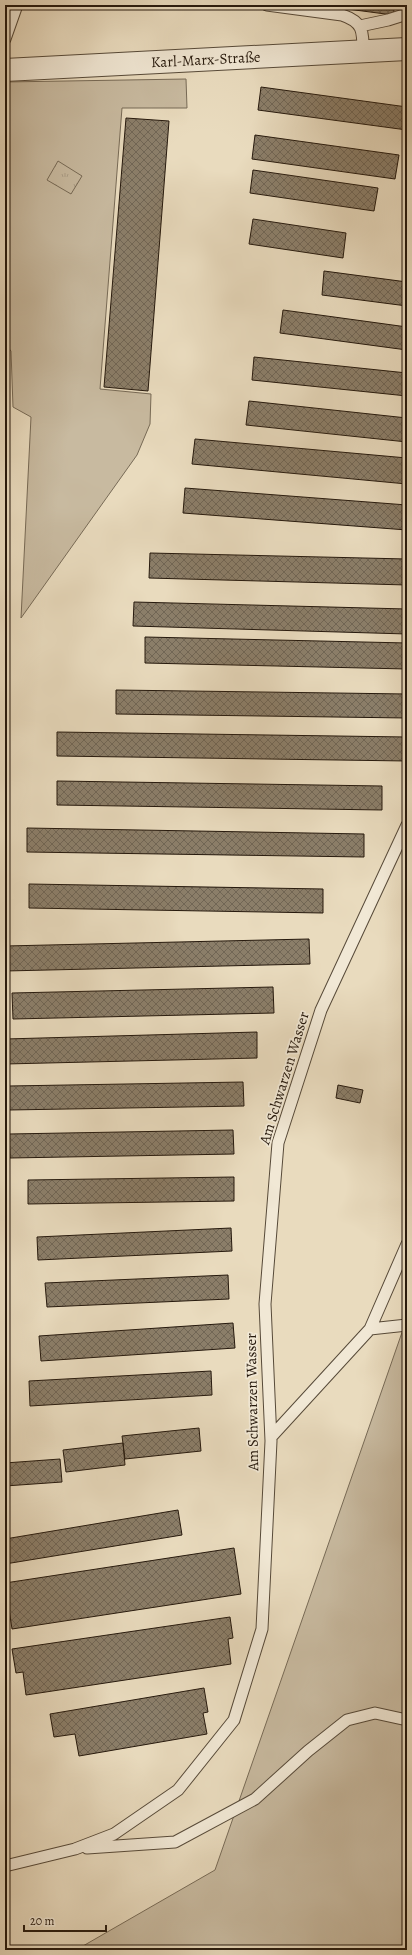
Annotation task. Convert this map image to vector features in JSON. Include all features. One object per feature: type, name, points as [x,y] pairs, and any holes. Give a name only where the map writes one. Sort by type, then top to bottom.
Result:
[{"type":"street","name":"Karl-Marx-Straße","points":[[5,70],[407,49]]},
{"type":"lane","points":[[5,39],[17,5]]},
{"type":"lane","points":[[267,5],[342,15],[353,19],[360,26],[363,36],[364,51]]},
{"type":"lane","points":[[360,26],[407,14]]},
{"type":"lane","name":"Am Schwarzen Wasser","points":[[5,1866],[75,1849],[114,1834],[178,1790],[234,1720],[262,1629],[271,1437],[265,1304],[278,1143],[321,1010],[407,825]]},
{"type":"lane","points":[[271,1437],[370,1329],[407,1244]]},
{"type":"lane","points":[[370,1329],[407,1325]]},
{"type":"lane","points":[[75,1849],[175,1842],[255,1799],[308,1751],[347,1720],[375,1713],[407,1720]]},
{"type":"green space","points":[[186,79],[187,108],[122,108],[100,389],[151,394],[150,424],[137,455],[21,618],[31,417],[13,407],[11,351],[5,344],[5,82]]},
{"type":"green space","points":[[58,161],[82,176],[71,194],[47,180]]},
{"type":"green space","points":[[407,1318],[407,1950],[76,1950],[215,1870]]},
{"type":"building","points":[[317,5],[395,5],[393,15]]},
{"type":"building","points":[[261,87],[407,107],[407,130],[258,110]]},
{"type":"building","points":[[126,118],[169,121],[148,391],[104,387]]},
{"type":"building","points":[[255,135],[399,155],[395,179],[252,159]]},
{"type":"building","points":[[253,170],[378,188],[374,211],[250,193]]},
{"type":"building","points":[[253,219],[346,233],[343,258],[249,244]]},
{"type":"building","points":[[324,271],[407,282],[407,306],[322,295]]},
{"type":"building","points":[[283,310],[407,327],[407,350],[280,333]]},
{"type":"building","points":[[254,357],[407,373],[407,396],[252,380]]},
{"type":"building","points":[[249,401],[407,418],[407,442],[246,425]]},
{"type":"building","points":[[195,439],[407,458],[407,484],[192,464]]},
{"type":"building","points":[[185,488],[407,505],[407,530],[183,513]]},
{"type":"building","points":[[150,553],[407,559],[407,585],[149,578]]},
{"type":"building","points":[[134,602],[407,609],[407,634],[133,626]]},
{"type":"building","points":[[145,637],[407,643],[407,669],[145,663]]},
{"type":"building","points":[[116,690],[407,694],[407,718],[116,714]]},
{"type":"building","points":[[57,732],[407,737],[407,761],[57,756]]},
{"type":"building","points":[[57,781],[382,786],[382,810],[57,805]]},
{"type":"building","points":[[27,828],[364,834],[364,857],[27,852]]},
{"type":"building","points":[[29,884],[323,889],[323,913],[29,908]]},
{"type":"building","points":[[309,939],[310,964],[5,971],[5,946]]},
{"type":"building","points":[[273,987],[274,1013],[13,1019],[12,993]]},
{"type":"building","points":[[257,1032],[257,1058],[5,1064],[5,1039]]},
{"type":"building","points":[[243,1082],[244,1106],[9,1110],[9,1086]]},
{"type":"building","points":[[338,1085],[363,1090],[360,1103],[336,1098]]},
{"type":"building","points":[[233,1130],[234,1154],[10,1158],[9,1134]]},
{"type":"building","points":[[234,1177],[234,1201],[28,1204],[28,1180]]},
{"type":"building","points":[[231,1228],[232,1251],[38,1260],[37,1237]]},
{"type":"building","points":[[228,1275],[229,1299],[47,1307],[45,1283]]},
{"type":"building","points":[[233,1323],[235,1348],[41,1361],[39,1336]]},
{"type":"building","points":[[211,1371],[212,1395],[30,1406],[29,1381]]},
{"type":"building","points":[[199,1428],[201,1451],[125,1459],[122,1436]]},
{"type":"building","points":[[123,1443],[125,1465],[66,1472],[63,1450]]},
{"type":"building","points":[[60,1459],[62,1482],[5,1486],[5,1463]]},
{"type":"building","points":[[178,1510],[182,1535],[5,1564],[5,1539]]},
{"type":"building","points":[[234,1548],[241,1594],[12,1629],[5,1583]]},
{"type":"building","points":[[230,1617],[233,1638],[228,1639],[231,1664],[26,1695],[23,1672],[16,1673],[12,1649]]},
{"type":"building","points":[[204,1688],[208,1712],[203,1713],[207,1734],[79,1756],[75,1734],[54,1737],[50,1714]]}]
